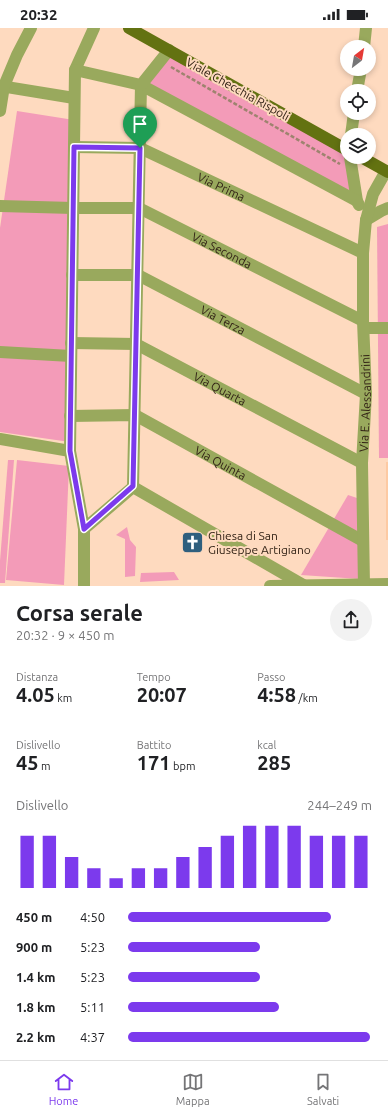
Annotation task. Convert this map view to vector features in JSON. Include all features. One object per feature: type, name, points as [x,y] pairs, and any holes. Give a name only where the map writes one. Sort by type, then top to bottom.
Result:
[{"type":"main road","name":"Viale Checchia Rispoli","points":[[129,28],[340,146]]},
{"type":"main road","points":[[373,164],[387,172]]},
{"type":"street","points":[[0,111],[2,86],[30,28]]},
{"type":"street","points":[[84,586],[84,529],[70,451],[74,70],[94,28]]},
{"type":"street","points":[[365,40],[366,28]]},
{"type":"street","points":[[84,529],[133,486],[141,85],[169,50]]},
{"type":"street","points":[[74,70],[141,85],[357,201]]},
{"type":"street","points":[[2,86],[74,98]]},
{"type":"street","name":"Via Prima","points":[[74,147],[140,148],[363,253]]},
{"type":"street","points":[[351,164],[357,201],[366,220],[388,208]]},
{"type":"street","name":"Via E. Alessandrini","points":[[364,585],[362,463],[366,394],[363,253],[366,220],[373,194],[387,172]]},
{"type":"street","name":"Via Seconda","points":[[0,206],[139,208],[364,325]]},
{"type":"street","name":"Via Terza","points":[[72,275],[138,275],[366,394]]},
{"type":"street","points":[[364,325],[388,328]]},
{"type":"street","name":"Via Quarta","points":[[71,343],[136,344],[362,463]]},
{"type":"street","points":[[0,352],[71,356]]},
{"type":"street","name":"Via Quinta","points":[[70,416],[135,415],[363,542]]},
{"type":"street","points":[[0,439],[70,451]]},
{"type":"street","points":[[133,486],[304,585]]},
{"type":"street","points":[[270,586],[388,584]]},
{"type":"path","points":[[160,61],[352,171]]},
{"type":"shaded area","points":[[170,54],[340,149],[340,164],[347,164],[351,192],[146,83]]},
{"type":"shaded area","points":[[17,111],[74,120],[70,442],[0,432],[0,228]]},
{"type":"shaded area","points":[[388,224],[388,458],[379,458],[377,227]]},
{"type":"shaded area","points":[[8,460],[14,460],[5,583],[0,583],[0,561]]},
{"type":"shaded area","points":[[17,460],[69,466],[64,585],[6,580]]},
{"type":"shaded area","points":[[386,462],[388,462],[388,540],[386,540]]},
{"type":"shaded area","points":[[348,495],[357,498],[360,579],[301,575]]},
{"type":"shaded area","points":[[127,527],[130,540],[136,547],[135,576],[125,577],[125,539],[116,535]]},
{"type":"shaded area","points":[[174,572],[179,580],[140,582],[141,573]]},
{"type":"place","name":"Chiesa di San Giuseppe Artigiano","points":[[193,542]]},
{"type":"route","points":[[74,147],[140,148],[133,486],[84,529],[70,451],[74,147]]}]
